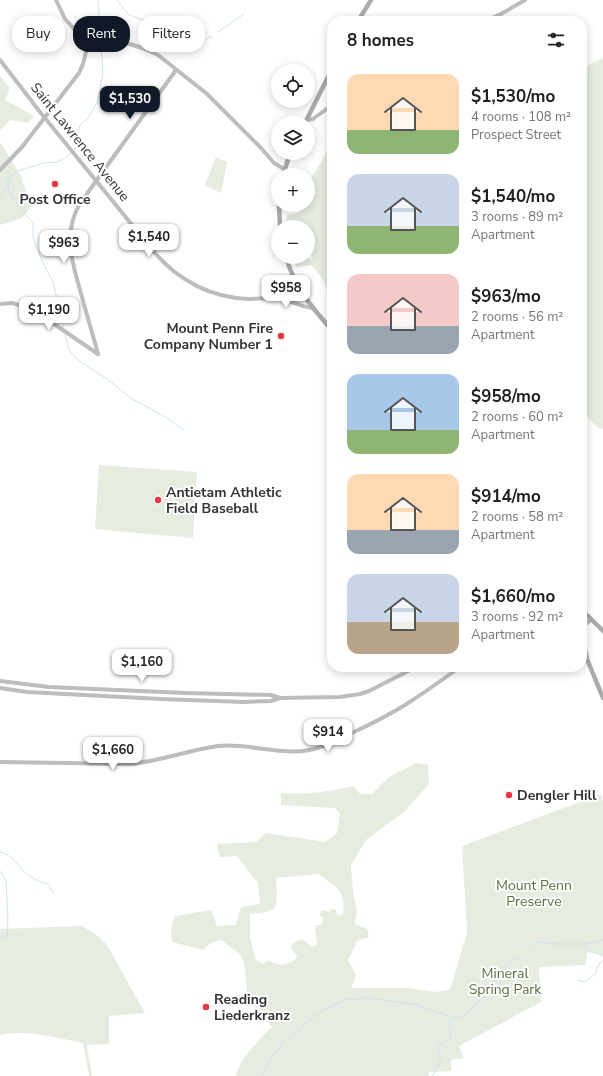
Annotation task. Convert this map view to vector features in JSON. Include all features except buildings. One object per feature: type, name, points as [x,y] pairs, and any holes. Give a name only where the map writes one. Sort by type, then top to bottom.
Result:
[{"type":"main road","points":[[361,16],[370,0]]},
{"type":"main road","points":[[308,116],[327,79]]},
{"type":"main road","points":[[289,264],[298,286],[312,308],[327,324]]},
{"type":"main road","points":[[587,615],[603,631]]},
{"type":"main road","points":[[587,659],[603,698]]},
{"type":"street","points":[[56,0],[65,19],[73,28]]},
{"type":"street","points":[[496,16],[525,0]]},
{"type":"street","points":[[130,44],[142,48],[163,59],[206,93],[274,163],[282,168]]},
{"type":"street","points":[[0,170],[16,154],[45,118],[80,70],[86,52]]},
{"type":"street","name":"Saint Lawrence Avenue","points":[[0,60],[158,257],[173,271],[186,280],[209,291],[227,296],[248,299],[270,298],[288,301],[312,308]]},
{"type":"street","points":[[0,304],[12,303],[32,309],[98,354],[72,261],[69,244],[70,228],[76,211],[96,180],[176,70]]},
{"type":"street","points":[[315,118],[327,109]]},
{"type":"street","points":[[587,624],[592,620]]},
{"type":"street","points":[[0,688],[35,693],[161,700],[271,701],[280,698],[340,697],[360,694],[406,672]]},
{"type":"street","points":[[0,762],[131,764],[211,748],[234,745],[271,751],[300,751],[314,749],[329,744],[391,713],[453,672]]},
{"type":"street","points":[[0,681],[49,687],[192,694],[271,695],[280,698]]},
{"type":"green space","points":[[603,58],[603,429],[597,427],[587,416],[587,66]]},
{"type":"green space","points":[[0,76],[10,88],[5,100],[34,116],[28,123],[10,120],[0,131]]},
{"type":"green space","points":[[0,142],[21,176],[31,207],[22,218],[0,225]]},
{"type":"green space","points":[[327,151],[327,291],[321,277],[311,265],[297,267],[295,264],[315,264],[315,220],[287,220],[287,215],[299,212],[315,212],[315,172]]},
{"type":"green space","points":[[216,157],[227,162],[221,193],[205,185]]},
{"type":"green space","points":[[99,465],[197,472],[193,538],[95,529]]},
{"type":"green space","name":"Mount Penn Preserve","points":[[417,763],[428,765],[429,784],[404,812],[366,840],[351,865],[353,893],[357,910],[355,924],[367,929],[369,937],[357,941],[348,960],[356,975],[351,988],[408,988],[435,992],[450,990],[467,932],[462,846],[601,794],[603,803],[603,955],[587,952],[586,965],[539,967],[541,1002],[459,1046],[463,1058],[451,1060],[451,1071],[429,1072],[429,1076],[236,1076],[241,1063],[246,1056],[256,1043],[272,1027],[254,1005],[248,1001],[245,967],[240,954],[221,940],[211,943],[203,950],[172,942],[171,928],[175,916],[211,910],[217,926],[236,925],[241,907],[260,904],[258,883],[237,856],[220,857],[217,844],[256,842],[266,833],[325,842],[337,833],[340,814],[335,808],[281,805],[281,793],[300,794],[335,790],[353,786],[360,794],[372,794],[389,777]],"holes":[[[318,874],[335,886],[341,895],[344,906],[343,914],[338,916],[335,909],[331,909],[330,912],[322,910],[320,916],[323,917],[323,922],[320,925],[316,925],[315,929],[317,944],[312,947],[304,940],[299,940],[292,944],[291,948],[297,956],[293,961],[286,964],[276,964],[269,960],[263,964],[256,960],[250,938],[250,914],[262,913],[275,907],[277,899],[276,878]]]},
{"type":"green space","points":[[82,926],[98,936],[107,945],[145,1013],[109,1016],[109,1044],[87,1045],[92,1076],[89,1076],[83,1043],[21,1033],[0,1035],[0,929]]},
{"type":"waterway","points":[[98,0],[99,16]]},
{"type":"waterway","points":[[117,0],[129,15],[151,23],[159,29],[172,34],[180,42],[186,45],[196,44],[212,36]]},
{"type":"waterway","points":[[218,32],[244,14]]},
{"type":"waterway","points":[[74,152],[79,140],[77,135],[80,125],[88,118],[98,101],[103,71],[101,52]]},
{"type":"waterway","points":[[0,196],[6,188],[9,177],[18,171],[43,163],[57,162],[71,153]]},
{"type":"waterway","points":[[13,175],[9,183],[8,190],[11,196],[33,223],[33,238],[53,282],[64,329]]},
{"type":"waterway","points":[[65,334],[69,350],[79,361],[106,378],[132,399],[164,416],[184,430]]},
{"type":"waterway","points":[[0,852],[10,857],[32,877],[48,884],[54,894]]},
{"type":"waterway","points":[[0,871],[6,881],[8,919],[7,936],[0,938]]},
{"type":"waterway","points":[[531,946],[537,942],[553,944],[586,944],[603,940]]},
{"type":"waterway","points":[[585,945],[585,948],[603,956]]},
{"type":"waterway","points":[[263,1076],[272,1055],[281,1047],[283,1042],[299,1031],[305,1023],[324,1009],[349,999],[355,1000],[366,997],[414,1004],[454,1018],[465,1015],[477,1002],[500,986],[501,974],[505,967],[512,961],[522,956]]},
{"type":"waterway","points":[[578,980],[585,982],[596,973],[597,967],[603,960]]},
{"type":"waterway","points":[[432,1076],[438,1067],[441,1057],[438,1053],[439,1046],[451,1037],[449,1022],[453,1019]]},
{"type":"place","name":"Post Office","points":[[55,184]]},
{"type":"place","name":"Mount Penn Fire Company Number 1","points":[[281,336]]},
{"type":"place","name":"Antietam Athletic Field Baseball","points":[[158,500]]},
{"type":"place","name":"Dengler Hill","points":[[509,795]]},
{"type":"place","name":"Reading Liederkranz","points":[[206,1007]]},
{"type":"park label","name":"Mineral Spring Park","points":[[505,982]]}]
